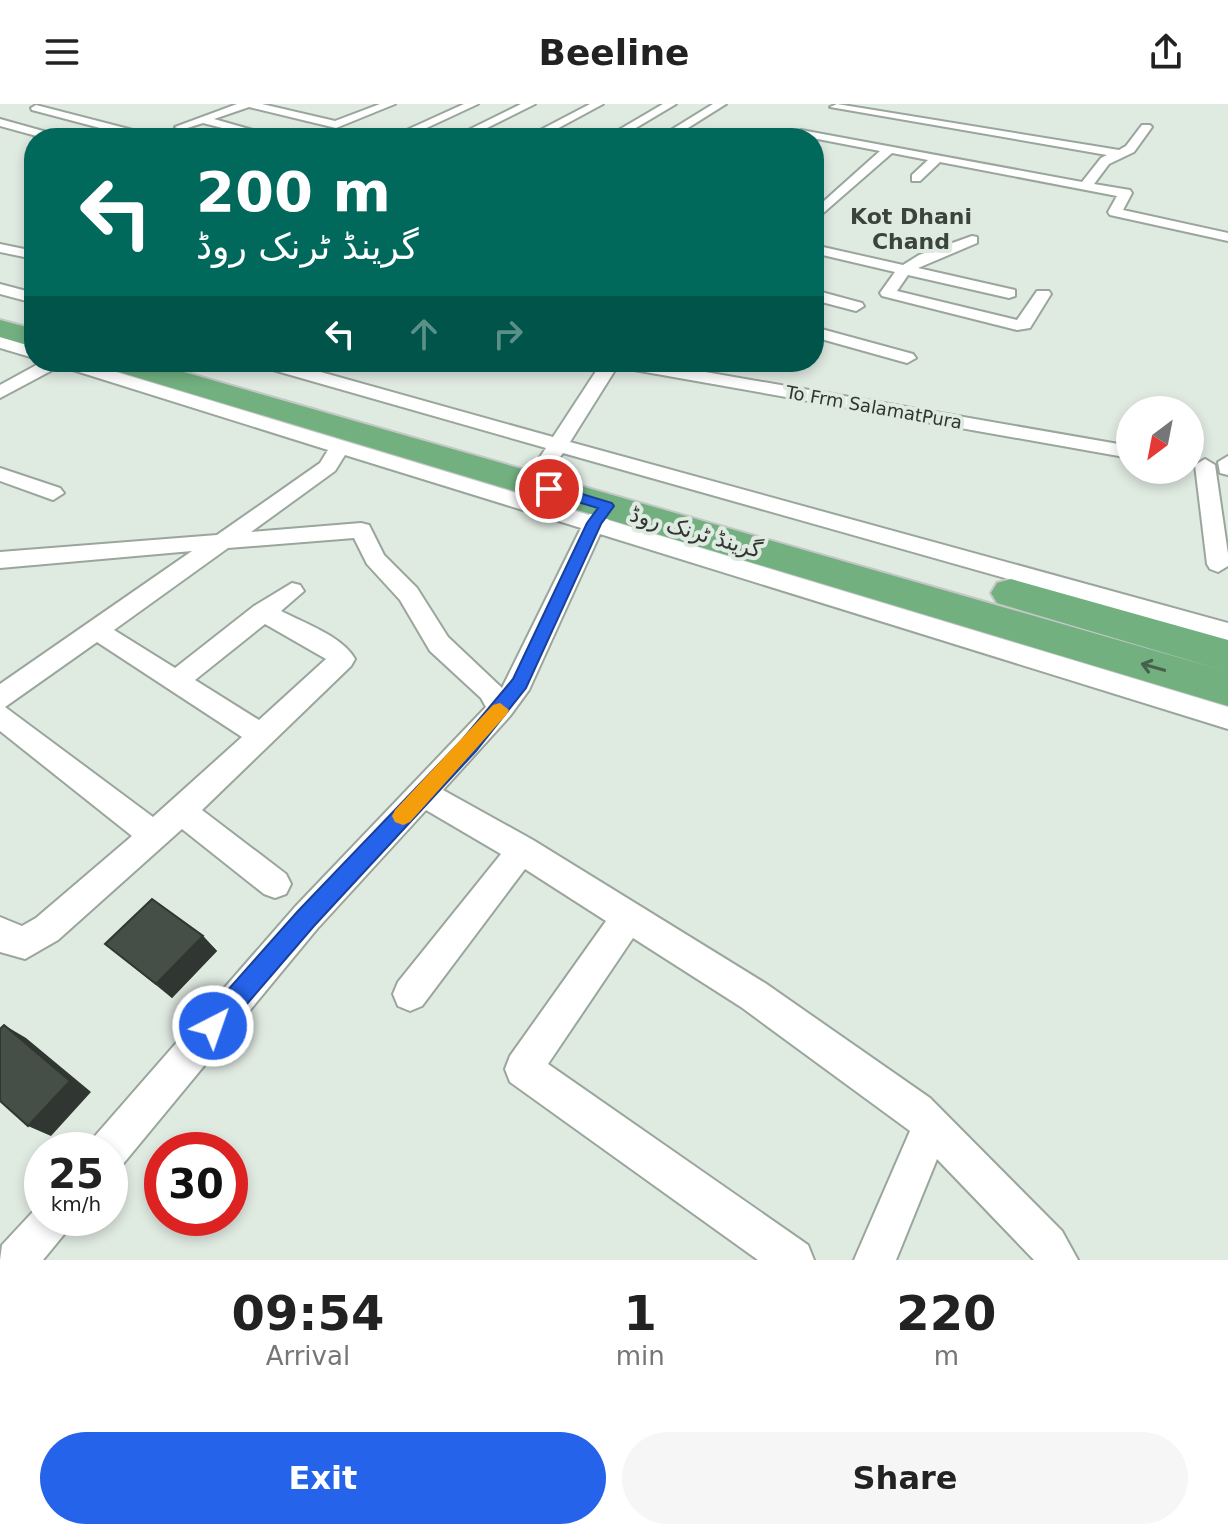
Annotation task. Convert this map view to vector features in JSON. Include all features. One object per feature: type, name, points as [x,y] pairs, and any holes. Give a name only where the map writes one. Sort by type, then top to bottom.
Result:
[{"type":"highway","points":[[0,301],[24,308]]},
{"type":"highway","points":[[0,328],[24,335]]},
{"type":"highway","name":"گرینڈ ٹرنک روڈ","points":[[166,372],[282,396]]},
{"type":"highway","name":"گرینڈ ٹرنک روڈ","points":[[233,372],[331,418],[601,515],[1228,689]]},
{"type":"highway","name":"گرینڈ ٹرنک روڈ","points":[[331,418],[554,452],[946,565],[1228,656]]},
{"type":"street","points":[[0,121],[49,104]]},
{"type":"street","points":[[66,104],[157,126]]},
{"type":"street","points":[[181,127],[248,104],[348,128]]},
{"type":"street","points":[[343,104],[396,116]]},
{"type":"street","points":[[336,125],[390,104]]},
{"type":"street","points":[[417,128],[473,104]]},
{"type":"street","points":[[479,128],[530,104]]},
{"type":"street","points":[[551,128],[598,104]]},
{"type":"street","points":[[649,104],[703,114]]},
{"type":"street","points":[[680,128],[721,104]]},
{"type":"street","points":[[565,106],[586,110]]},
{"type":"street","points":[[629,128],[668,106]]},
{"type":"street","points":[[806,128],[837,106],[1122,154]]},
{"type":"street","points":[[26,111],[105,128]]},
{"type":"street","points":[[203,120],[235,128]]},
{"type":"street","points":[[0,121],[24,128]]},
{"type":"street","points":[[307,128],[322,122]]},
{"type":"street","points":[[1085,186],[1105,161],[1130,149],[1146,127]]},
{"type":"street","points":[[1060,130],[1106,138]]},
{"type":"street","points":[[824,133],[1011,178],[1125,193],[1115,212],[1228,237]]},
{"type":"street","points":[[824,200],[889,149]]},
{"type":"street","points":[[916,178],[938,158]]},
{"type":"street","points":[[972,240],[918,259],[905,269],[888,293],[1017,325],[1024,324],[1043,294]]},
{"type":"street","points":[[0,248],[24,253]]},
{"type":"street","points":[[824,251],[1009,293]]},
{"type":"street","points":[[0,289],[24,295]]},
{"type":"street","points":[[824,298],[856,306]]},
{"type":"street","points":[[824,335],[907,358]]},
{"type":"street","points":[[0,342],[24,350]]},
{"type":"street","points":[[0,392],[37,372]]},
{"type":"street","points":[[112,372],[331,418]]},
{"type":"street","points":[[277,372],[331,418]]},
{"type":"street","points":[[554,452],[605,372]]},
{"type":"street","name":"To Frm SalamatPura","points":[[675,372],[1116,450]]},
{"type":"street","points":[[0,698],[328,467],[331,418]]},
{"type":"street","points":[[1216,466],[1218,564]]},
{"type":"street","points":[[0,474],[53,493]]},
{"type":"street","points":[[124,1132],[306,918],[501,709],[520,683],[601,515],[1228,718]]},
{"type":"street","points":[[0,560],[361,530],[375,559],[409,594],[439,644],[490,691],[501,709]]},
{"type":"street","points":[[946,565],[1228,632]]},
{"type":"street","points":[[176,681],[292,591]]},
{"type":"street","points":[[0,933],[7,939],[25,943],[36,936],[181,811],[342,659],[332,650],[263,612]]},
{"type":"street","points":[[96,630],[261,735]]},
{"type":"street","points":[[0,716],[152,834]]},
{"type":"street","points":[[424,794],[522,850],[753,995],[917,1111],[1048,1245],[1057,1260]]},
{"type":"street","points":[[181,811],[275,884]]},
{"type":"street","points":[[410,994],[522,850]]},
{"type":"street","points":[[628,917],[523,1069],[793,1260]]},
{"type":"street","points":[[875,1260],[932,1125]]},
{"type":"street","points":[[17,1260],[37,1236]]},
{"type":"building","points":[[152,899],[203,936],[156,984],[105,944]]},
{"type":"building","points":[[4,1025],[70,1081],[28,1126],[0,1101],[0,1029]]},
{"type":"slow traffic","points":[[403,816],[500,710]]},
{"type":"district","name":"Kot Dhani Chand","points":[[911,228]]},
{"type":"route","points":[[213,1026],[306,918],[469,745],[520,683],[544,625],[594,523],[607,506],[549,489]]}]
